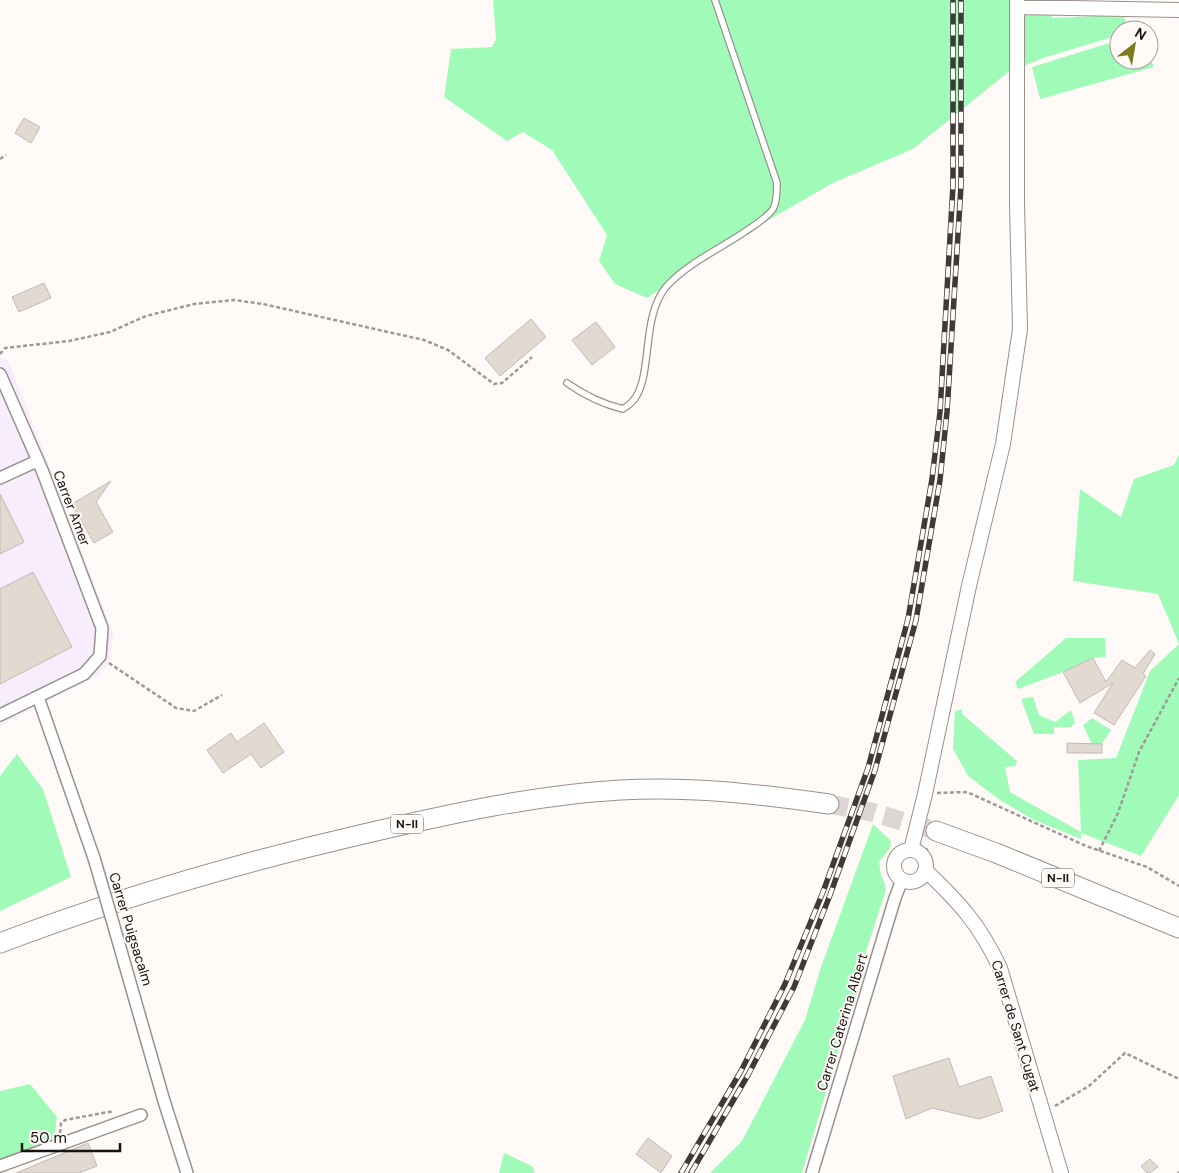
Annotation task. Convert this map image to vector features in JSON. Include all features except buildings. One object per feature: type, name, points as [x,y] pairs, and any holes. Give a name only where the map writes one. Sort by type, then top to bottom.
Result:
[{"type":"highway","name":"N-II","points":[[0,943],[93,909],[269,857],[419,821],[505,803],[557,795],[654,789],[715,790],[828,804]]},
{"type":"highway","name":"N-II","points":[[936,831],[996,853],[1179,928]]},
{"type":"street","points":[[911,850],[925,794],[968,586],[1003,444],[1020,329],[1017,204],[1017,4],[1179,10]]},
{"type":"street","name":"Carrer Amer","points":[[0,374],[37,461],[102,628],[100,656]]},
{"type":"street","points":[[0,478],[37,461]]},
{"type":"street","points":[[0,715],[84,674],[100,656]]},
{"type":"street","name":"Carrer Puigsacalm","points":[[38,696],[94,858],[184,1172]]},
{"type":"street","points":[[911,850],[923,856],[926,865],[925,870],[916,880],[907,882],[896,874],[894,861],[899,854],[911,850]]},
{"type":"street","name":"Carrer de Sant Cugat","points":[[925,870],[954,896],[988,942],[1000,968],[1061,1173]]},
{"type":"street","name":"Carrer Caterina Albert","points":[[812,1173],[902,880]]},
{"type":"street","points":[[0,1166],[141,1115]]},
{"type":"lane","points":[[567,383],[608,406],[622,409],[632,403],[638,394],[643,376],[650,326],[656,304],[665,289],[676,276],[756,225],[773,208],[777,194],[777,183],[715,0]]},
{"type":"path","points":[[0,159],[6,156]]},
{"type":"path","points":[[0,354],[5,348],[69,341],[110,332],[146,316],[194,304],[234,300],[263,304],[424,340],[448,350],[494,384],[502,383],[532,357]]},
{"type":"path","points":[[100,656],[176,708],[194,711],[222,695]]},
{"type":"path","points":[[1099,851],[1118,813],[1139,752],[1179,678]]},
{"type":"path","points":[[925,794],[967,792],[1099,851],[1147,867],[1179,886]]},
{"type":"path","points":[[1043,1114],[1090,1086],[1125,1053],[1179,1079]]},
{"type":"shaded area","points":[[0,357],[8,361],[20,390],[114,635],[109,663],[96,677],[0,726]]},
{"type":"green space","points":[[493,0],[1050,0],[1052,18],[1123,15],[1125,20],[1109,20],[1109,38],[1043,58],[1007,73],[913,149],[833,183],[727,244],[647,298],[615,284],[599,261],[607,235],[552,150],[523,132],[507,141],[444,97],[451,49],[492,47],[496,39]]},
{"type":"green space","points":[[1109,43],[1109,70],[1143,70],[1040,99],[1032,67]]},
{"type":"green space","points":[[1179,454],[1179,644],[1158,594],[1073,581],[1080,489],[1121,517],[1134,479],[1174,465]]},
{"type":"green space","points":[[1066,638],[1105,638],[1106,657],[1093,658],[1018,689],[1015,682]]},
{"type":"green space","points":[[1179,644],[1179,795],[1141,856],[1081,833],[1081,839],[1034,820],[1000,800],[968,776],[953,749],[955,711],[962,709],[962,714],[1017,761],[1016,766],[1005,767],[1010,792],[1081,832],[1078,760],[1116,758],[1150,671]]},
{"type":"green space","points":[[1033,697],[1039,715],[1055,722],[1071,710],[1075,723],[1071,727],[1054,727],[1054,734],[1034,734],[1021,699]]},
{"type":"green space","points":[[1092,718],[1111,730],[1096,753],[1083,725]]},
{"type":"green space","points":[[17,754],[43,789],[71,877],[0,911],[0,776]]},
{"type":"green space","points":[[873,824],[891,841],[890,848],[879,862],[885,884],[885,893],[867,948],[861,975],[802,1173],[710,1173],[742,1141],[805,1020],[821,967]]},
{"type":"green space","points":[[30,1084],[57,1117],[54,1139],[0,1159],[0,1091]]},
{"type":"green space","points":[[504,1153],[532,1166],[535,1173],[499,1173]]},
{"type":"tunnel","points":[[829,804],[871,812],[936,831]]},
{"type":"railway","points":[[681,1173],[741,1071],[785,984],[823,892],[868,768],[908,619],[932,479],[940,412],[953,185],[953,0]]},
{"type":"railway","points":[[691,1173],[748,1075],[794,987],[830,895],[875,770],[916,620],[940,480],[947,412],[961,186],[961,0]]}]
